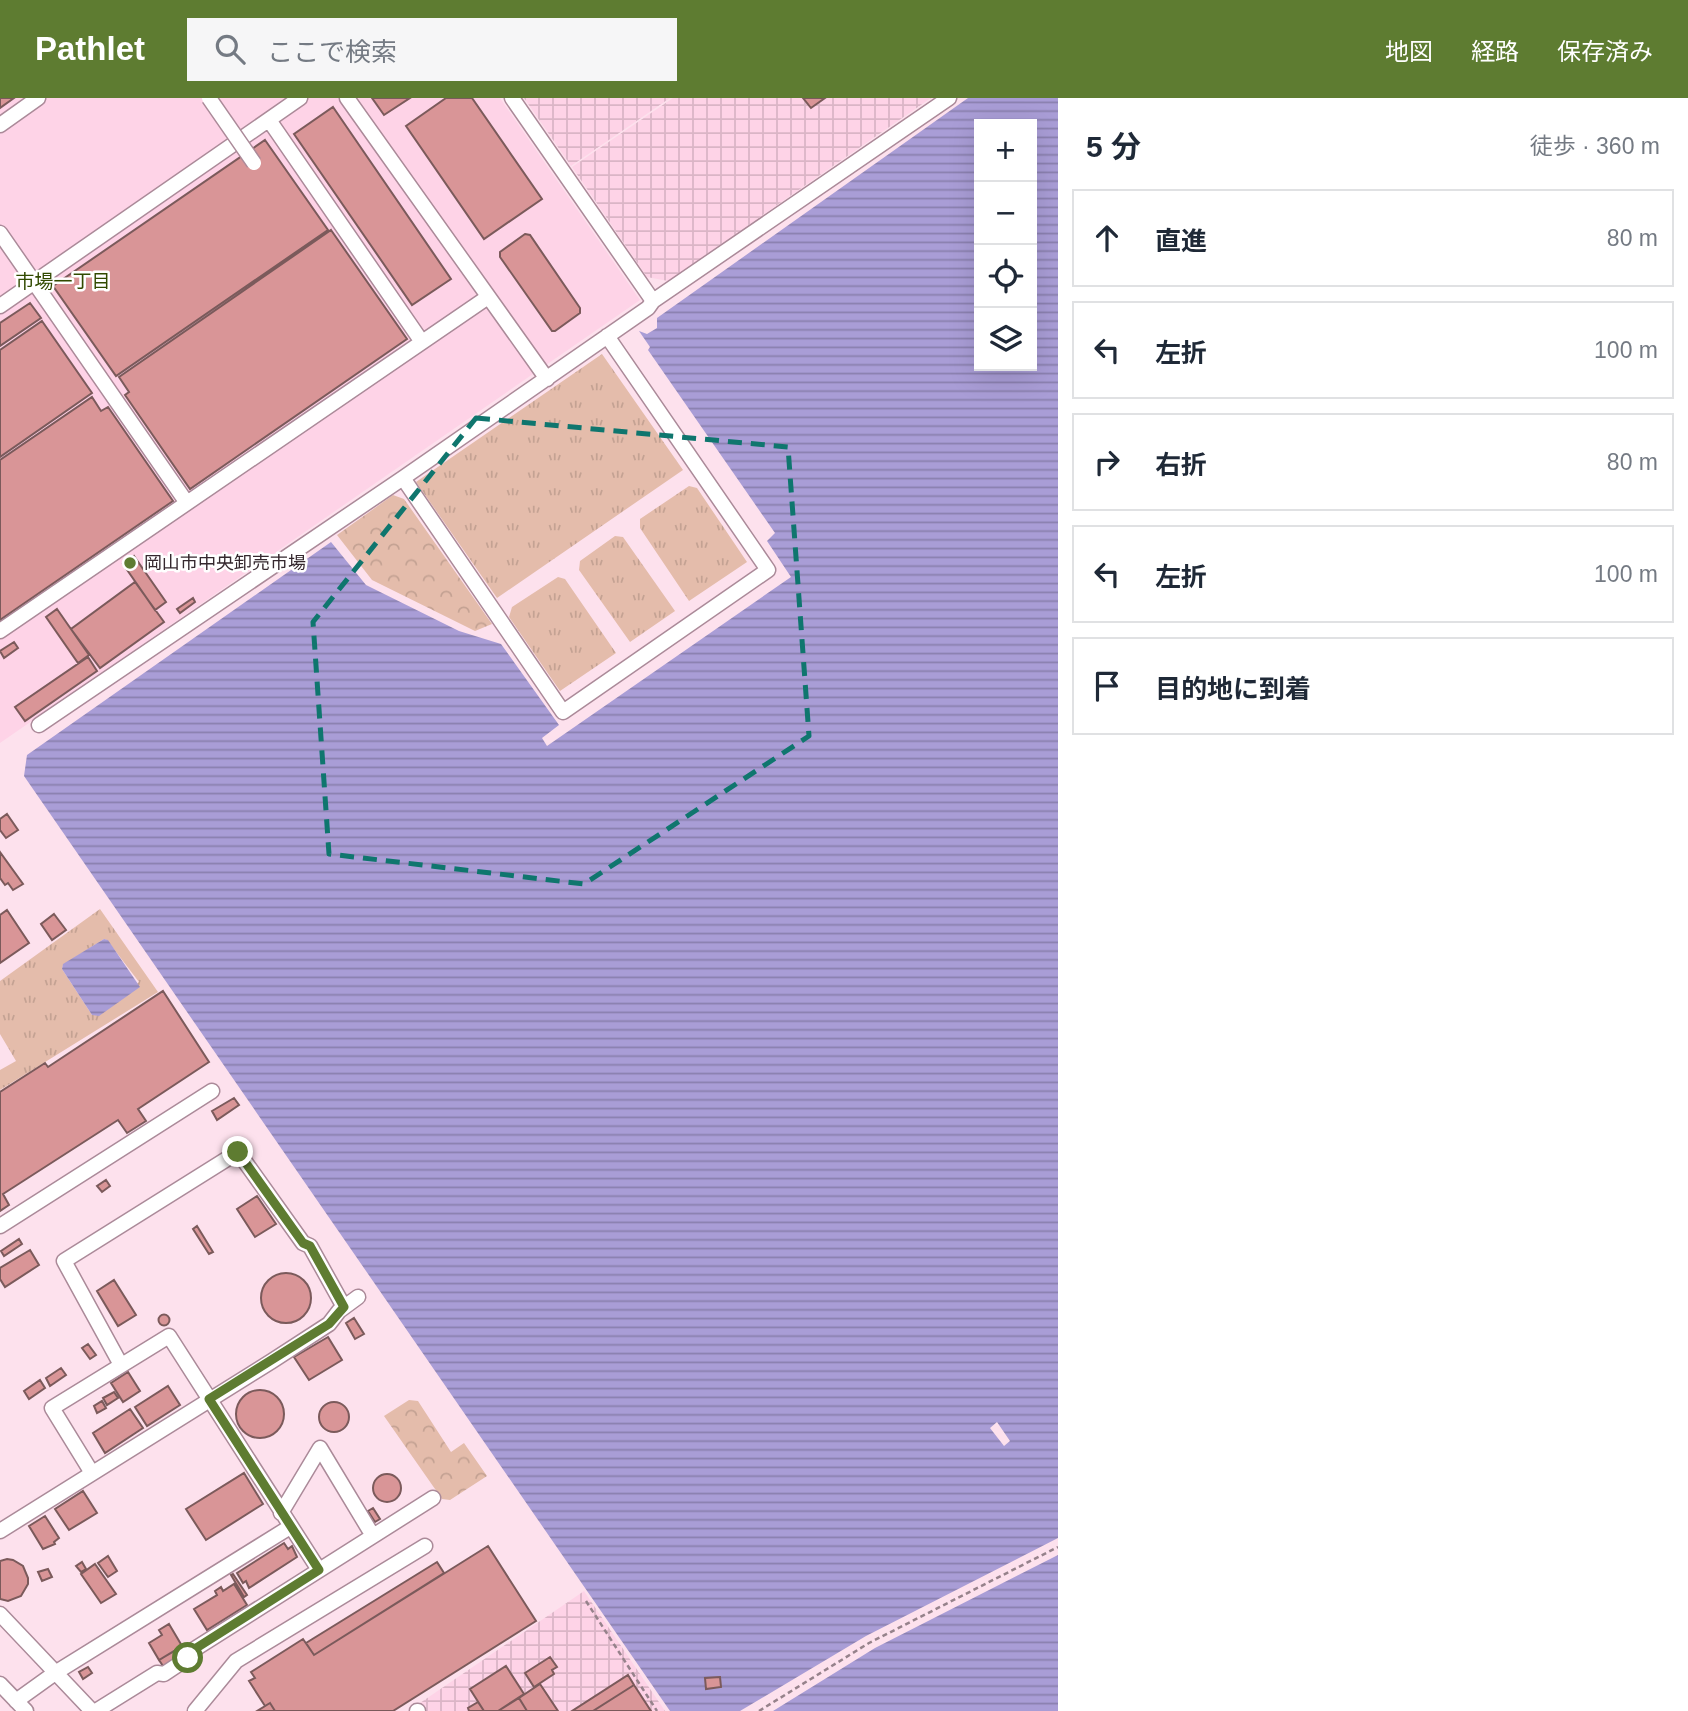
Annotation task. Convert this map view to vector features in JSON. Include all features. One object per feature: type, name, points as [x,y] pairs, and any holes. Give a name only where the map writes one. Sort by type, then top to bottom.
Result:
[{"type":"street","points":[[0,124],[38,98]]},
{"type":"street","points":[[209,98],[254,163]]},
{"type":"street","points":[[0,306],[300,98]]},
{"type":"street","points":[[347,98],[547,379]]},
{"type":"street","points":[[512,98],[653,301]]},
{"type":"street","points":[[39,725],[547,379],[648,308],[653,301],[949,98]]},
{"type":"street","points":[[269,120],[422,342]]},
{"type":"street","points":[[0,233],[187,503]]},
{"type":"street","points":[[0,631],[488,297]]},
{"type":"street","points":[[403,478],[563,712],[723,602],[768,570],[607,336]]},
{"type":"street","points":[[0,1226],[212,1091]]},
{"type":"street","points":[[121,1365],[64,1261],[238,1152],[303,1243],[310,1246],[344,1307]]},
{"type":"street","points":[[0,1531],[329,1324],[344,1307],[358,1297]]},
{"type":"street","points":[[92,1473],[52,1408],[169,1336],[319,1570]]},
{"type":"street","points":[[281,1513],[320,1448],[373,1536]]},
{"type":"street","points":[[0,1614],[94,1711],[157,1673],[164,1674],[188,1658],[190,1652],[433,1498]]},
{"type":"street","points":[[0,1684],[21,1706],[55,1673],[290,1527]]},
{"type":"street","points":[[195,1711],[236,1661],[425,1546]]},
{"type":"path","points":[[758,1711],[869,1643],[1058,1547]]},
{"type":"path","points":[[586,1601],[657,1711]]},
{"type":"highlighted area","points":[[476,418],[788,447],[809,736],[584,884],[329,854],[313,622]]},
{"type":"shaded area","name":"岡山市中央卸売市場","points":[[0,98],[500,98],[640,300],[0,743]]},
{"type":"shaded area","points":[[524,98],[670,98],[571,166]]},
{"type":"shaded area","points":[[673,98],[931,98],[668,281],[647,277],[572,167]]},
{"type":"shaded area","points":[[968,98],[1058,98],[1058,1538],[866,1636],[740,1711],[670,1711],[24,776],[27,755],[331,542],[366,585],[459,631],[501,644],[559,725],[542,738],[547,746],[791,577],[767,541],[775,533],[648,350],[650,347],[639,331],[647,334],[657,328],[657,318]],"holes":[[[997,1422],[1010,1441],[1004,1446],[990,1428]]]},
{"type":"shaded area","points":[[104,939],[108,940],[140,987],[99,1016],[92,1015],[62,969],[63,964]]},
{"type":"shaded area","points":[[1058,1555],[1058,1711],[773,1711],[875,1648]]},
{"type":"shaded area","points":[[584,1591],[665,1711],[424,1711],[420,1703]]},
{"type":"green space","points":[[602,354],[683,470],[497,598],[416,482]]},
{"type":"green space","points":[[689,486],[697,488],[747,562],[689,601],[640,528],[640,519]]},
{"type":"green space","points":[[393,495],[404,499],[492,624],[475,631],[372,580],[337,535]]},
{"type":"green space","points":[[615,536],[623,537],[675,611],[630,642],[579,570],[580,561]]},
{"type":"green space","points":[[558,577],[565,579],[616,653],[560,691],[509,617],[512,607]]},
{"type":"green space","points":[[100,909],[158,992],[0,1090],[0,1070],[16,1061],[0,1034],[0,981]],"holes":[[[104,939],[139,982],[92,1015],[62,969],[63,965]]]},
{"type":"green space","points":[[409,1400],[418,1401],[451,1452],[464,1443],[487,1476],[450,1500],[442,1499],[384,1416]]},
{"type":"building","points":[[0,98],[14,98],[0,108]]},
{"type":"building","points":[[372,98],[410,98],[384,115]]},
{"type":"building","points":[[446,98],[472,98],[542,199],[484,239],[406,126]]},
{"type":"building","points":[[803,98],[825,98],[811,108]]},
{"type":"building","points":[[333,107],[451,279],[412,305],[294,134]]},
{"type":"building","points":[[265,140],[328,230],[116,376],[53,286]]},
{"type":"building","points":[[331,230],[407,339],[190,489],[125,395],[129,392],[119,377]]},
{"type":"building","points":[[525,234],[530,235],[580,308],[580,313],[555,331],[552,331],[500,257],[500,252]]},
{"type":"building","points":[[30,303],[41,318],[0,346],[0,323]]},
{"type":"building","points":[[42,321],[92,393],[0,457],[0,350]]},
{"type":"building","points":[[92,397],[101,411],[108,407],[173,501],[0,620],[0,460]]},
{"type":"building","points":[[134,556],[166,602],[155,610],[123,564]]},
{"type":"building","points":[[135,582],[164,622],[100,668],[71,629]]},
{"type":"building","points":[[193,598],[195,602],[180,613],[177,609]]},
{"type":"building","points":[[57,609],[89,655],[78,663],[46,617]]},
{"type":"building","points":[[14,642],[18,648],[4,658],[0,651]]},
{"type":"building","points":[[88,657],[97,671],[25,721],[15,707]]},
{"type":"building","points":[[7,814],[18,830],[6,838],[0,830],[0,819]]},
{"type":"building","points":[[0,852],[23,884],[13,890],[0,878]]},
{"type":"building","points":[[7,910],[29,943],[0,963],[0,915]]},
{"type":"building","points":[[54,914],[66,930],[52,940],[41,924]]},
{"type":"building","points":[[163,991],[209,1062],[138,1109],[146,1121],[127,1133],[118,1120],[3,1194],[9,1205],[0,1211],[0,1092],[45,1063],[48,1067]]},
{"type":"building","points":[[234,1098],[239,1105],[217,1120],[212,1111]]},
{"type":"building","points":[[106,1180],[110,1186],[102,1192],[97,1186]]},
{"type":"building","points":[[257,1196],[276,1224],[255,1237],[237,1209]]},
{"type":"building","points":[[197,1226],[213,1252],[209,1254],[193,1229]]},
{"type":"building","points":[[19,1239],[22,1244],[4,1256],[1,1251]]},
{"type":"building","points":[[30,1250],[39,1265],[5,1287],[0,1279],[0,1268]]},
{"type":"building","points":[[286,1273],[303,1281],[311,1298],[303,1315],[286,1323],[269,1315],[261,1298],[269,1281]]},
{"type":"building","points":[[114,1280],[136,1315],[118,1326],[97,1291]]},
{"type":"building","points":[[164,1315],[168,1316],[168,1324],[164,1325],[160,1324],[159,1320],[160,1316]]},
{"type":"building","points":[[354,1318],[364,1334],[355,1339],[346,1323]]},
{"type":"building","points":[[328,1337],[342,1360],[309,1380],[294,1357]]},
{"type":"building","points":[[88,1344],[96,1355],[90,1359],[82,1348]]},
{"type":"building","points":[[61,1368],[66,1375],[50,1386],[46,1378]]},
{"type":"building","points":[[128,1372],[140,1391],[123,1402],[111,1383]]},
{"type":"building","points":[[40,1380],[45,1388],[29,1399],[24,1391]]},
{"type":"building","points":[[168,1386],[180,1405],[147,1426],[135,1407]]},
{"type":"building","points":[[260,1390],[277,1397],[284,1414],[277,1431],[260,1438],[243,1431],[236,1414],[243,1397]]},
{"type":"building","points":[[114,1392],[118,1398],[107,1405],[103,1398]]},
{"type":"building","points":[[102,1401],[106,1408],[97,1413],[94,1406]]},
{"type":"building","points":[[334,1402],[340,1403],[348,1411],[348,1423],[340,1431],[334,1432],[328,1431],[320,1423],[319,1417],[320,1411],[328,1403]]},
{"type":"building","points":[[130,1409],[143,1428],[105,1453],[93,1433]]},
{"type":"building","points":[[244,1473],[263,1504],[206,1540],[186,1509]]},
{"type":"building","points":[[387,1474],[397,1478],[401,1488],[397,1498],[387,1502],[377,1498],[373,1488],[377,1478]]},
{"type":"building","points":[[83,1491],[97,1513],[69,1530],[55,1509]]},
{"type":"building","points":[[373,1508],[380,1519],[375,1522],[368,1511]]},
{"type":"building","points":[[45,1516],[59,1538],[55,1544],[43,1549],[29,1526]]},
{"type":"building","points":[[284,1543],[288,1549],[292,1546],[297,1557],[249,1588],[246,1581],[243,1583],[237,1573]]},
{"type":"building","points":[[488,1546],[536,1621],[393,1711],[275,1711],[270,1703],[265,1706],[249,1681],[255,1678],[251,1672],[303,1639],[314,1655]]},
{"type":"building","points":[[108,1556],[117,1571],[108,1577],[98,1563]]},
{"type":"building","points":[[7,1559],[23,1566],[28,1578],[28,1584],[21,1596],[8,1601],[0,1599],[0,1561]]},
{"type":"building","points":[[82,1562],[86,1569],[81,1572],[76,1566]]},
{"type":"building","points":[[437,1562],[444,1573],[314,1655],[306,1643]]},
{"type":"building","points":[[95,1564],[116,1594],[101,1603],[81,1574]]},
{"type":"building","points":[[48,1569],[52,1577],[42,1581],[38,1572]]},
{"type":"building","points":[[233,1574],[247,1595],[244,1597],[231,1575]]},
{"type":"building","points":[[234,1584],[247,1605],[207,1630],[194,1609],[217,1595],[215,1591],[221,1587],[223,1591]]},
{"type":"building","points":[[169,1624],[182,1646],[159,1660],[149,1643],[162,1635],[159,1630]]},
{"type":"building","points":[[178,1649],[183,1658],[165,1669],[159,1660]]},
{"type":"building","points":[[550,1657],[557,1667],[552,1670],[554,1674],[534,1687],[525,1673]]},
{"type":"building","points":[[506,1666],[524,1694],[498,1711],[484,1711],[470,1689]]},
{"type":"building","points":[[88,1667],[92,1673],[83,1679],[79,1672]]},
{"type":"building","points":[[628,1675],[634,1685],[593,1711],[572,1711]]},
{"type":"building","points":[[720,1677],[721,1687],[706,1689],[705,1678]]},
{"type":"building","points":[[540,1684],[558,1711],[527,1711],[519,1698]]},
{"type":"building","points":[[634,1685],[651,1711],[593,1711]]},
{"type":"building","points":[[519,1698],[527,1711],[498,1711]]},
{"type":"building","points":[[478,1702],[484,1711],[469,1711],[468,1708]]},
{"type":"building","points":[[270,1703],[275,1711],[257,1711]]},
{"type":"place","name":"岡山市中央卸売市場","points":[[130,563]]},
{"type":"district","name":"市場一丁目","points":[[63,281]]},
{"type":"route","points":[[188,1658],[190,1652],[319,1570],[209,1399],[329,1324],[344,1307],[310,1246],[303,1243],[238,1152]]}]
